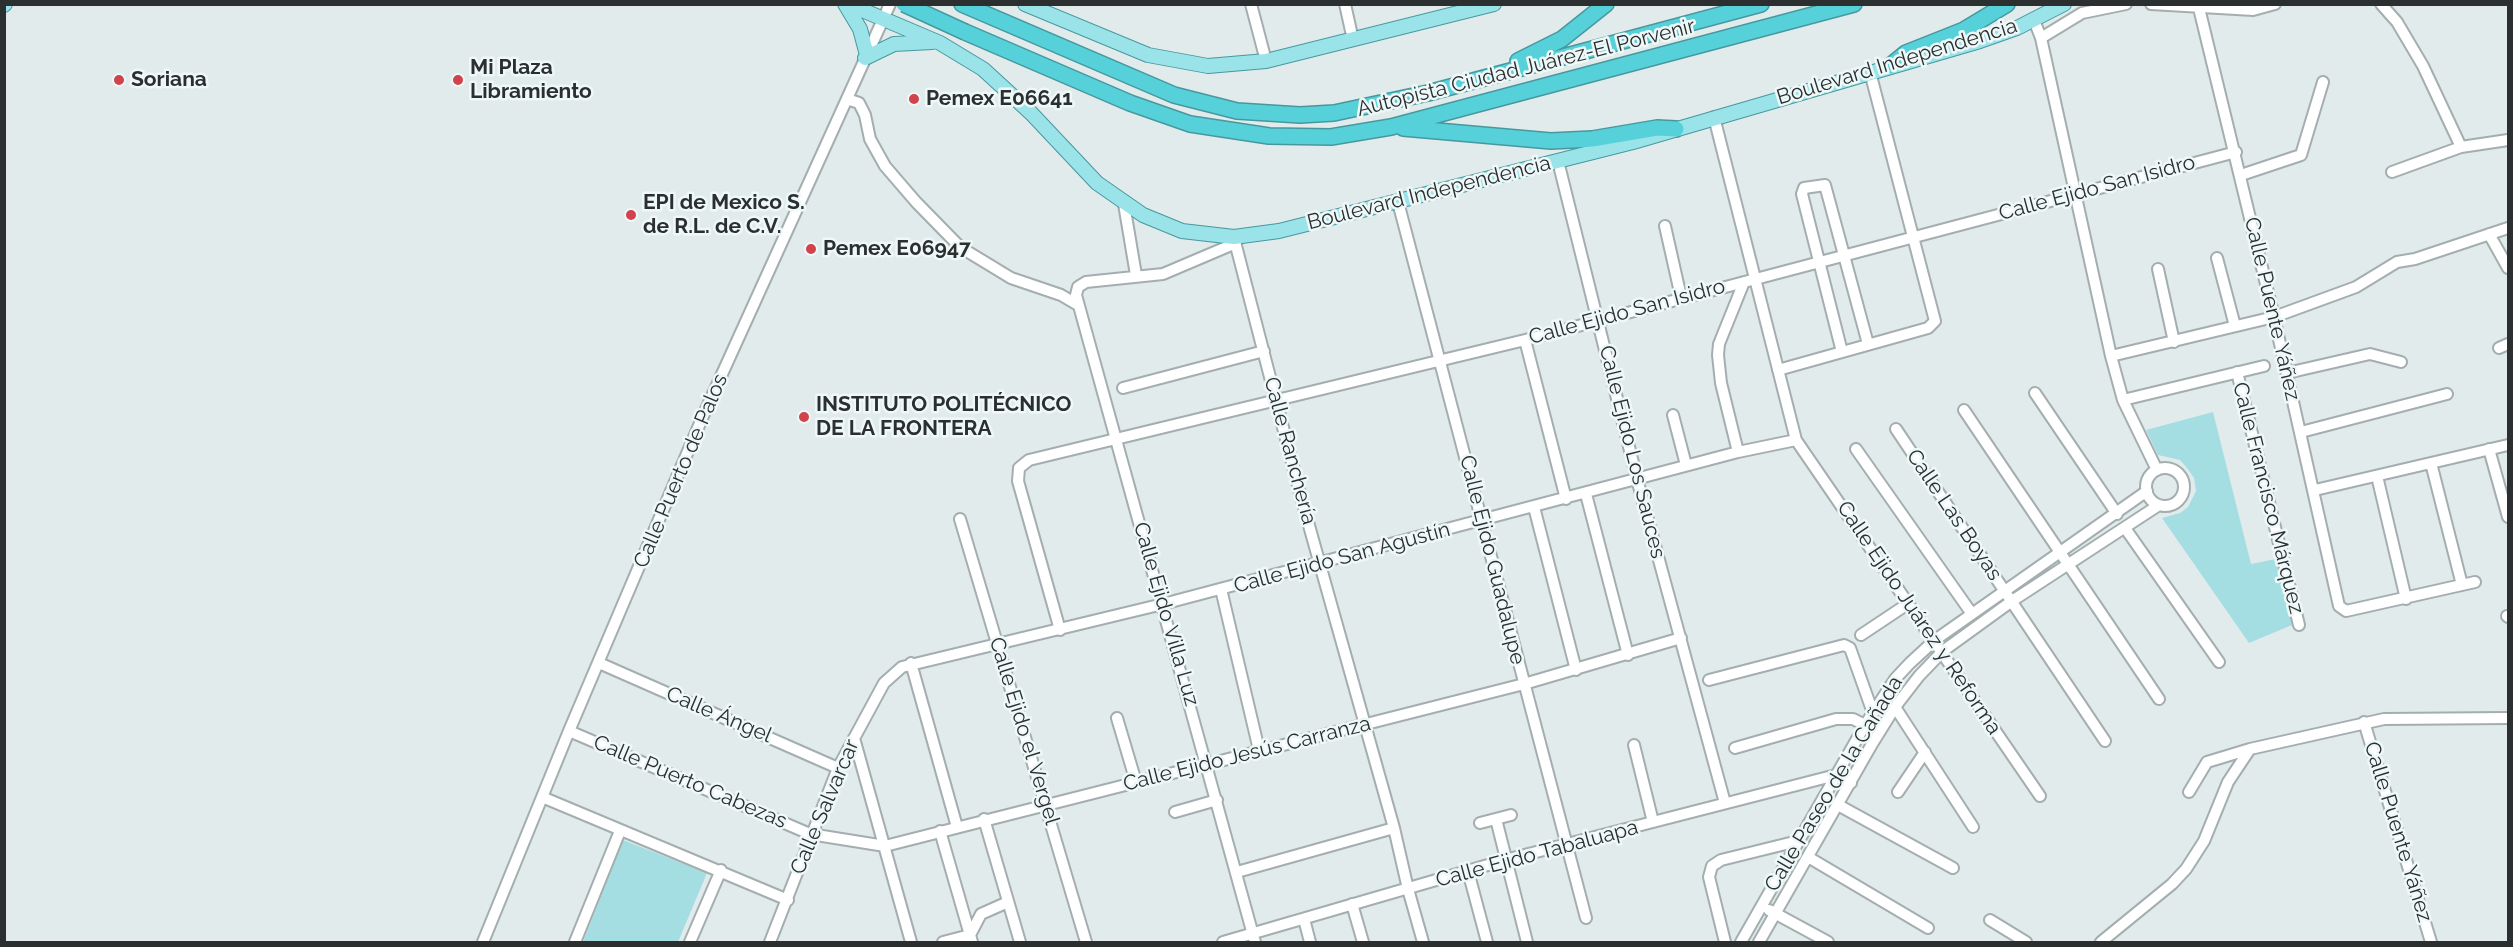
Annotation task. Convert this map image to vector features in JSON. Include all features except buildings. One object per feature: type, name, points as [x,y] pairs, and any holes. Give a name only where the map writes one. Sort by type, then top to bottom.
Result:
[{"type":"highway","name":"Autopista Ciudad Juárez-El Porvenir","points":[[904,4],[1130,103],[1209,128],[1300,137],[1350,135],[1391,127],[1854,4]]},
{"type":"highway","points":[[962,4],[1151,87],[1225,108],[1275,114],[1334,113],[1428,93],[1761,4]]},
{"type":"highway","points":[[1473,80],[1562,39],[1606,4]]},
{"type":"highway","points":[[1890,66],[1906,53],[1964,30],[2007,4]]},
{"type":"highway","points":[[1391,127],[1551,141],[1592,139],[1657,128],[1676,129]]},
{"type":"main road","name":"Boulevard Independencia","points":[[846,4],[934,40],[970,60],[997,80],[1097,183],[1124,204],[1153,220],[1182,231],[1235,240],[1398,202],[1676,129],[1980,41],[2034,20],[2064,4]]},
{"type":"main road","points":[[846,4],[860,29],[866,57],[894,44],[934,40],[922,19],[923,4]]},
{"type":"main road","points":[[1025,4],[1118,44],[1172,61],[1208,66],[1266,61],[1494,4]]},
{"type":"street","name":"Calle Puerto de Palos","points":[[483,942],[542,797],[708,407],[890,4]]},
{"type":"street","points":[[1251,4],[1266,61]]},
{"type":"street","points":[[1345,4],[1353,40]]},
{"type":"street","points":[[2041,38],[2080,9],[2126,4]]},
{"type":"street","points":[[2151,4],[2260,10],[2275,4]]},
{"type":"street","points":[[2381,4],[2397,22],[2423,66],[2461,147]]},
{"type":"street","name":"Calle Puente Yáñez","points":[[2199,8],[2315,490],[2337,603],[2343,610],[2406,599]]},
{"type":"street","points":[[2034,20],[2041,38],[2111,356],[2123,400],[2157,470]]},
{"type":"street","points":[[1778,370],[1928,328],[1934,324],[1935,318],[1870,72]]},
{"type":"street","points":[[2241,175],[2301,155],[2323,82]]},
{"type":"street","points":[[847,99],[859,103],[865,115],[870,139],[885,166],[960,247],[1011,278],[1061,296],[1078,306]]},
{"type":"street","points":[[1714,117],[1749,280],[1778,370],[1796,440]]},
{"type":"street","points":[[2392,172],[2461,147],[2508,140]]},
{"type":"street","name":"Calle Ejido San Isidro","points":[[1060,630],[1018,481],[1019,468],[1029,460],[1525,339],[2235,152]]},
{"type":"street","name":"Calle Ejido Los Sauces","points":[[1558,161],[1637,479],[1725,803]]},
{"type":"street","points":[[1842,352],[1802,192],[1804,188],[1825,185],[1868,344]]},
{"type":"street","name":"Calle Ejido Guadalupe","points":[[1398,202],[1586,918]]},
{"type":"street","points":[[1124,204],[1136,275],[1170,272],[1235,240]]},
{"type":"street","points":[[1665,226],[1681,297]]},
{"type":"street","points":[[2111,356],[2274,317],[2355,287],[2388,266],[2508,228]]},
{"type":"street","points":[[2489,234],[2508,268]]},
{"type":"street","name":"Calle Ranchería","points":[[1235,240],[1319,561],[1394,828],[1423,942]]},
{"type":"street","points":[[2217,258],[2235,326]]},
{"type":"street","points":[[2158,269],[2174,342]]},
{"type":"street","name":"Calle Ejido Villa Luz","points":[[1136,275],[1086,282],[1078,287],[1076,295],[1207,763],[1253,938]]},
{"type":"street","points":[[1738,452],[1721,383],[1719,344],[1749,280]]},
{"type":"street","points":[[1525,339],[1566,499]]},
{"type":"street","points":[[1123,388],[1264,351]]},
{"type":"street","points":[[2287,373],[2370,354],[2401,362]]},
{"type":"street","name":"Calle Francisco Márquez","points":[[2123,400],[2264,366]]},
{"type":"street","name":"Calle Francisco Márquez","points":[[2237,372],[2299,625]]},
{"type":"street","points":[[2035,393],[2117,514]]},
{"type":"street","points":[[2301,432],[2447,394]]},
{"type":"street","points":[[1964,410],[2159,699]]},
{"type":"street","points":[[1673,415],[1686,465]]},
{"type":"street","name":"Calle Las Boyas","points":[[1896,429],[2105,741]]},
{"type":"street","name":"Calle Ejido San Agustín","points":[[890,676],[911,663],[1060,630],[1221,589],[1319,561],[1482,522],[1686,465],[1796,440]]},
{"type":"street","name":"Calle Ejido Juárez y Reforma","points":[[1796,440],[1943,651],[2040,796]]},
{"type":"street","points":[[2315,490],[2508,445]]},
{"type":"street","points":[[1856,449],[1972,614]]},
{"type":"street","points":[[2489,450],[2508,517]]},
{"type":"street","points":[[2431,463],[2462,585]]},
{"type":"street","points":[[2069,565],[2158,505],[2176,503],[2184,487],[2175,471],[2157,470],[2148,479],[2147,491],[2158,505]]},
{"type":"street","points":[[2377,476],[2406,599],[2475,582]]},
{"type":"street","name":"Calle Paseo de la Cañada","points":[[1741,942],[1865,725],[1895,679],[1935,640],[2147,491]]},
{"type":"street","points":[[1586,494],[1628,655]]},
{"type":"street","points":[[1534,507],[1576,669]]},
{"type":"street","name":"Calle Ejido el Vergel","points":[[960,519],[1047,804],[1086,942]]},
{"type":"street","points":[[2125,528],[2219,662]]},
{"type":"street","name":"Calle Paseo de la Cañada","points":[[1759,942],[1895,707],[1919,676],[1943,651],[2012,601],[2069,565]]},
{"type":"street","points":[[1221,589],[1259,750]]},
{"type":"street","points":[[1861,635],[1909,603]]},
{"type":"street","name":"Calle Ejido Jesús Carranza","points":[[810,834],[885,846],[984,819],[1524,684],[1681,638]]},
{"type":"street","points":[[1709,680],[1844,645],[1850,648],[1873,713]]},
{"type":"street","name":"Calle Ángel","points":[[599,663],[838,768]]},
{"type":"street","points":[[911,663],[957,827]]},
{"type":"street","name":"Calle Salvarcar","points":[[770,942],[788,900],[810,834],[838,768],[890,676]]},
{"type":"street","points":[[1895,707],[1973,827]]},
{"type":"street","points":[[1117,718],[1136,782]]},
{"type":"street","points":[[2189,792],[2207,762],[2250,749],[2364,722],[2508,718]]},
{"type":"street","points":[[1736,748],[1836,719],[1853,719],[1865,725]]},
{"type":"street","name":"Calle Puente Yáñez","points":[[2364,722],[2431,942]]},
{"type":"street","name":"Calle Puerto Cabezas","points":[[570,731],[810,834]]},
{"type":"street","points":[[854,738],[911,942]]},
{"type":"street","points":[[1634,745],[1653,822]]},
{"type":"street","points":[[2101,942],[2172,884],[2186,869],[2204,841],[2228,782],[2250,749]]},
{"type":"street","points":[[1898,792],[1925,752]]},
{"type":"street","points":[[1836,775],[1851,783]]},
{"type":"street","name":"Calle Ejido Tabaluapa","points":[[1224,942],[1253,938],[1352,904],[1505,860],[1836,775]]},
{"type":"street","points":[[542,797],[788,900]]},
{"type":"street","points":[[1175,812],[1217,800]]},
{"type":"street","points":[[1838,805],[1953,868]]},
{"type":"street","points":[[1480,823],[1510,815]]},
{"type":"street","points":[[984,819],[1020,942]]},
{"type":"street","points":[[1496,819],[1527,942]]},
{"type":"street","points":[[1237,872],[1394,828]]},
{"type":"street","points":[[575,942],[620,831]]},
{"type":"street","points":[[940,831],[971,939]]},
{"type":"street","points":[[1725,942],[1709,877],[1712,866],[1721,860],[1798,841]]},
{"type":"street","points":[[1808,857],[1929,928]]},
{"type":"street","points":[[690,942],[721,870]]},
{"type":"street","points":[[1468,871],[1487,942]]},
{"type":"street","points":[[971,939],[981,914],[1008,902]]},
{"type":"street","points":[[1352,904],[1363,942]]},
{"type":"street","points":[[1761,905],[1828,942]]},
{"type":"street","points":[[1304,919],[1310,942]]},
{"type":"street","points":[[1989,920],[2026,942]]},
{"type":"street","points":[[943,942],[971,939]]},
{"type":"shaded area","points":[[2213,412],[2251,564],[2276,559],[2292,625],[2249,643],[2162,518],[2180,513],[2188,507],[2196,491],[2194,478],[2180,460],[2158,455],[2146,430]]},
{"type":"shaded area","points":[[623,840],[707,873],[678,942],[583,942]]},
{"type":"place","name":"Soriana","points":[[119,80]]},
{"type":"place","name":"Mi Plaza Libramiento","points":[[458,80]]},
{"type":"place","name":"Pemex E06641","points":[[914,99]]},
{"type":"place","name":"EPI de Mexico S. de R.L. de C.V.","points":[[631,215]]},
{"type":"place","name":"Pemex E06947","points":[[811,249]]},
{"type":"place","name":"INSTITUTO POLITÉCNICO DE LA FRONTERA","points":[[804,417]]}]
